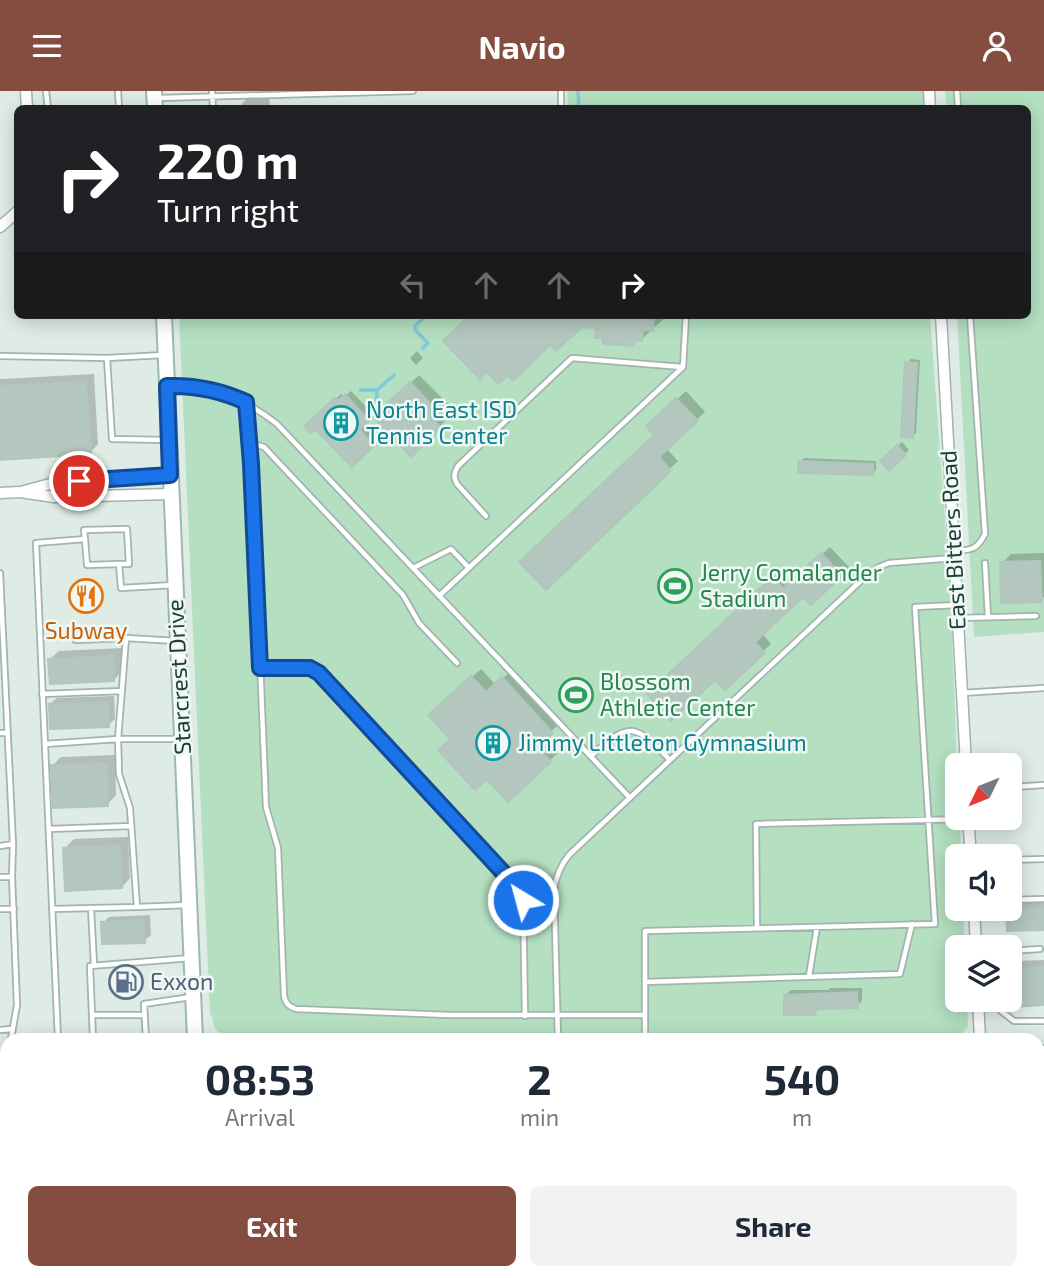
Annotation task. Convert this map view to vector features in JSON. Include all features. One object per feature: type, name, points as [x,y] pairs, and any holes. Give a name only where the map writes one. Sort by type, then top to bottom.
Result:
[{"type":"main road","name":"Starcrest Drive","points":[[164,319],[195,1033]]},
{"type":"street","points":[[1,227],[14,215]]},
{"type":"street","name":"East Bitters Road","points":[[941,319],[965,753]]},
{"type":"street","points":[[20,492],[54,483],[170,475]]},
{"type":"street","points":[[0,493],[20,492],[54,497],[171,494]]},
{"type":"street","points":[[979,1012],[980,1033]]},
{"type":"lane","points":[[154,99],[212,94],[413,91]]},
{"type":"lane","points":[[439,596],[682,367],[686,319]]},
{"type":"lane","points":[[558,1033],[554,890],[556,877],[569,855],[868,574],[889,563],[954,555],[980,544],[985,534],[970,319]]},
{"type":"lane","points":[[0,356],[107,358],[165,355]]},
{"type":"lane","points":[[107,358],[112,439],[169,440]]},
{"type":"lane","points":[[486,516],[457,484],[454,471],[572,358],[682,367]]},
{"type":"lane","points":[[167,386],[184,386],[230,395],[246,402],[277,424],[630,798]]},
{"type":"lane","points":[[246,402],[266,807],[278,848],[285,1003],[296,1009],[525,1016],[645,1015]]},
{"type":"lane","points":[[250,443],[264,447],[403,595],[419,623],[457,663]]},
{"type":"lane","points":[[127,529],[129,564],[87,565],[85,539],[84,530],[127,529]]},
{"type":"lane","points":[[58,1033],[36,543],[85,539]]},
{"type":"lane","points":[[412,568],[451,549],[469,568]]},
{"type":"lane","points":[[985,563],[988,617]]},
{"type":"lane","points":[[119,564],[121,588],[175,585]]},
{"type":"lane","points":[[0,573],[13,844],[17,1005],[12,1033]]},
{"type":"lane","points":[[645,1033],[645,931],[935,924],[915,607],[957,605]]},
{"type":"lane","points":[[958,618],[1036,616]]},
{"type":"lane","points":[[76,640],[126,638],[178,641]]},
{"type":"lane","points":[[126,638],[118,739],[119,774],[130,808],[136,907]]},
{"type":"lane","points":[[260,668],[310,668],[319,673],[523,894],[525,1016]]},
{"type":"lane","points":[[962,693],[1044,688]]},
{"type":"lane","points":[[43,694],[122,691]]},
{"type":"lane","points":[[591,756],[612,737],[629,729],[651,740],[670,760]]},
{"type":"lane","points":[[0,733],[7,733]]},
{"type":"lane","points":[[45,744],[118,739],[182,739]]},
{"type":"lane","points":[[1022,786],[1044,785]]},
{"type":"lane","points":[[757,928],[756,824],[945,819]]},
{"type":"lane","points":[[49,829],[131,826]]},
{"type":"lane","points":[[0,846],[13,844]]},
{"type":"lane","points":[[1022,860],[1044,859]]},
{"type":"lane","points":[[0,877],[12,877]]},
{"type":"lane","points":[[1022,900],[1044,899]]},
{"type":"lane","points":[[52,909],[189,905]]},
{"type":"lane","points":[[91,908],[94,965]]},
{"type":"lane","points":[[0,909],[14,909]]},
{"type":"lane","points":[[645,982],[900,974],[912,924]]},
{"type":"lane","points":[[809,976],[817,927]]},
{"type":"lane","points":[[1022,950],[1040,949]]},
{"type":"lane","points":[[93,1033],[90,966],[191,958]]},
{"type":"lane","points":[[146,1033],[144,1004],[193,997]]},
{"type":"lane","points":[[1002,1012],[1014,1021],[1044,1021]]},
{"type":"lane","points":[[92,1016],[145,1015]]},
{"type":"lane","points":[[0,1030],[12,1029]]},
{"type":"green space","points":[[567,91],[923,91],[924,105],[568,105]]},
{"type":"green space","points":[[945,91],[1044,91],[1044,632],[974,637],[957,319],[1031,319],[1031,105],[946,105]]},
{"type":"green space","name":"Blossom Athletic Center","points":[[179,319],[930,319],[948,566],[956,753],[945,753],[945,830],[960,830],[961,844],[945,844],[945,921],[964,921],[964,935],[945,935],[945,1012],[967,1012],[968,1027],[963,1033],[219,1033],[212,1015]]},
{"type":"building","points":[[654,319],[653,331],[643,330],[642,341],[634,340],[634,346],[603,344],[603,338],[595,338],[596,328],[582,327],[556,351],[550,345],[513,381],[508,375],[498,384],[487,372],[480,379],[443,341],[465,320]]},
{"type":"building","points":[[905,362],[917,363],[913,438],[901,437]]},
{"type":"building","points":[[86,381],[91,454],[0,460],[0,386]]},
{"type":"building","points":[[410,382],[440,414],[434,420],[441,428],[411,457],[373,417]]},
{"type":"building","points":[[345,394],[369,421],[360,430],[374,446],[352,467],[315,429],[311,433],[304,426],[335,398],[338,401]]},
{"type":"building","points":[[676,398],[698,421],[659,457],[671,471],[546,590],[519,562],[654,435],[646,426]]},
{"type":"building","points":[[897,445],[906,455],[889,471],[880,461]]},
{"type":"building","points":[[798,461],[873,464],[873,475],[798,473]]},
{"type":"building","points":[[821,553],[842,576],[811,605],[803,597],[755,642],[765,653],[725,690],[715,680],[671,721],[647,694],[772,577],[783,588]]},
{"type":"building","points":[[1040,561],[1042,602],[1001,603],[1000,562]]},
{"type":"building","points":[[113,656],[114,681],[50,684],[48,659]]},
{"type":"building","name":"Jimmy Littleton Gymnasium","points":[[471,676],[486,692],[502,677],[553,733],[537,747],[551,762],[508,802],[487,779],[475,790],[438,750],[450,739],[428,715]]},
{"type":"building","points":[[108,702],[109,727],[50,729],[49,704]]},
{"type":"building","points":[[107,763],[108,806],[53,808],[51,765]]},
{"type":"building","points":[[120,845],[122,888],[65,891],[63,848]]},
{"type":"building","points":[[1044,908],[1044,930],[1007,931],[1007,921],[1022,921],[1022,909]]},
{"type":"building","points":[[144,920],[145,943],[102,944],[101,922]]},
{"type":"building","points":[[1044,967],[1044,1005],[1022,1006],[1022,968]]},
{"type":"building","points":[[857,992],[858,1008],[815,1009],[815,1015],[784,1015],[784,995]]},
{"type":"waterway","points":[[578,91],[579,105]]},
{"type":"waterway","points":[[423,319],[415,326],[415,330],[428,343],[423,348]]},
{"type":"waterway","points":[[376,409],[377,390],[394,375]]},
{"type":"waterway","points":[[360,390],[377,390]]},
{"type":"place","name":"North East ISD Tennis Center","points":[[341,423]]},
{"type":"place","name":"Jerry Comalander Stadium","points":[[675,586]]},
{"type":"place","name":"Subway","points":[[86,596]]},
{"type":"place","name":"Blossom Athletic Center","points":[[576,695]]},
{"type":"place","name":"Jimmy Littleton Gymnasium","points":[[493,743]]},
{"type":"place","name":"Exxon","points":[[126,982]]},
{"type":"route","points":[[79,481],[170,475],[167,386],[184,386],[230,395],[246,402],[260,668],[310,668],[319,673],[523,894],[523,900]]}]
